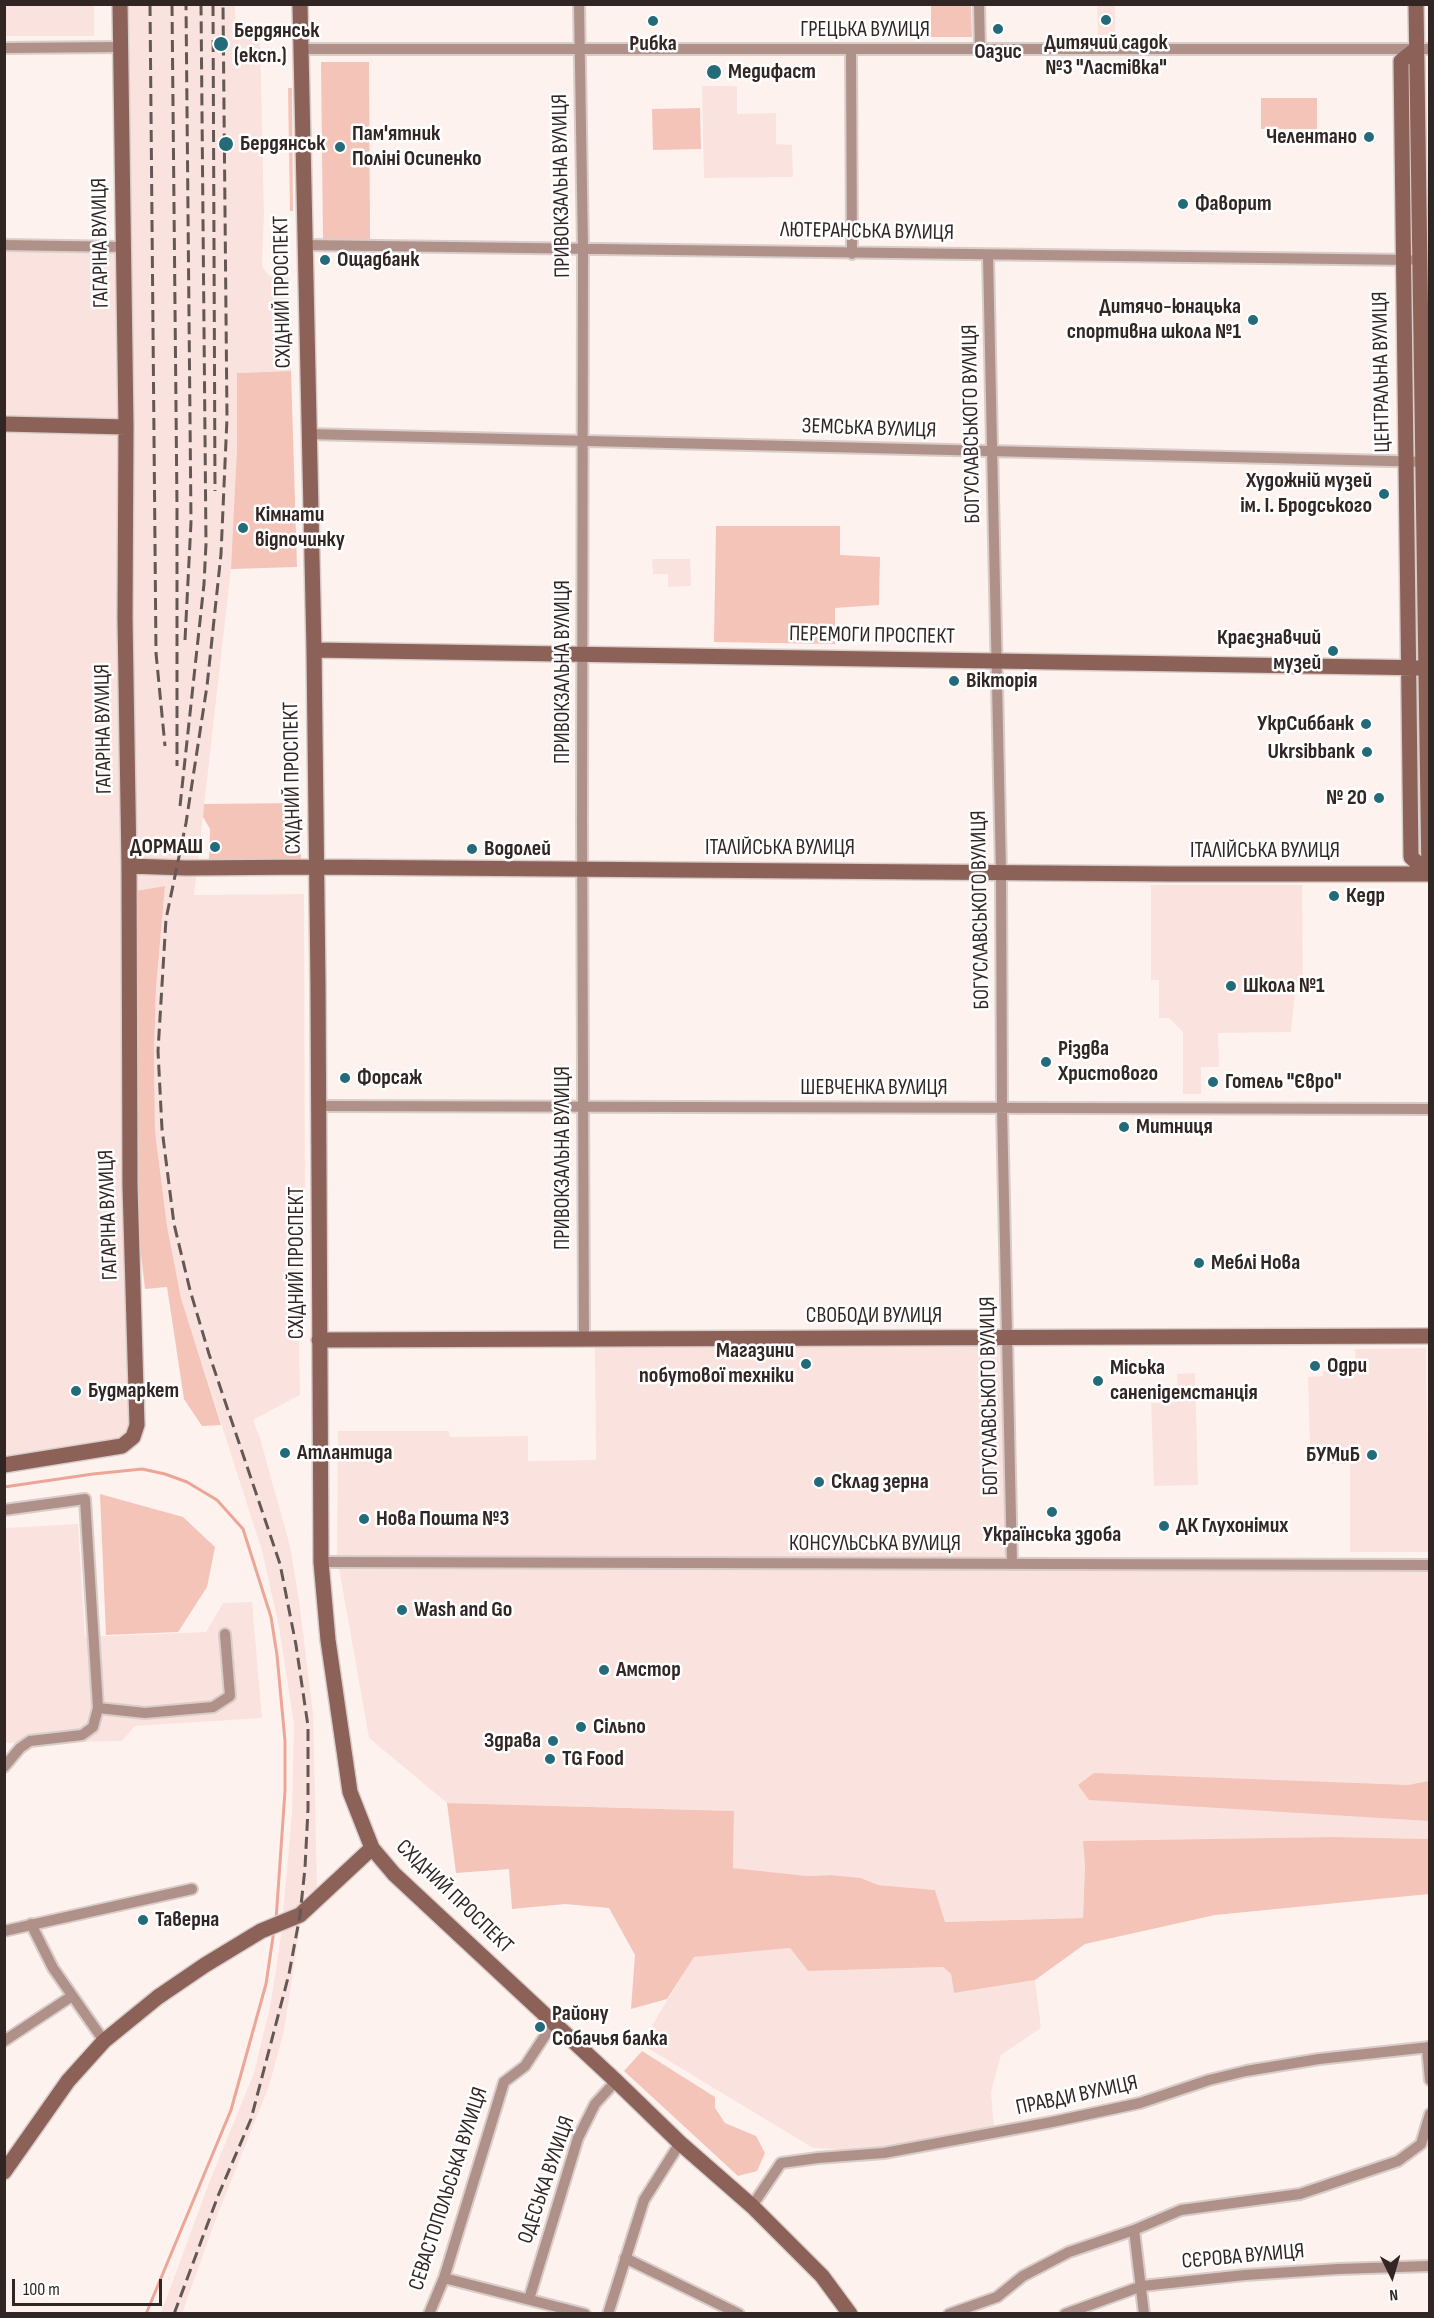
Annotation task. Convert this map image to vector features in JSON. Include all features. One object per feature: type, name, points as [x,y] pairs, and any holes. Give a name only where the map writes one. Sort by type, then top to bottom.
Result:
[{"type":"main road","name":"ГАГАРІНА ВУЛИЦЯ","points":[[4,1465],[122,1446],[133,1437],[137,1425],[130,1186],[129,866],[125,617],[126,427],[120,4]]},
{"type":"main road","name":"СХІДНИЙ ПРОСПЕКТ","points":[[300,4],[314,650],[321,1562],[330,1651],[350,1792],[372,1848],[394,1874],[554,2022],[680,2143],[752,2205],[822,2276],[850,2313]]},
{"type":"main road","name":"ЦЕНТРАЛЬНА ВУЛИЦЯ","points":[[1416,4],[1423,49],[1430,874]]},
{"type":"main road","name":"ЦЕНТРАЛЬНА ВУЛИЦЯ","points":[[1423,49],[1401,61],[1411,857],[1430,874]]},
{"type":"main road","points":[[4,424],[126,427]]},
{"type":"main road","name":"ПЕРЕМОГИ ПРОСПЕКТ","points":[[314,650],[1427,668]]},
{"type":"main road","name":"ІТАЛІЙСЬКА ВУЛИЦЯ","points":[[129,866],[1430,874]]},
{"type":"main road","name":"СВОБОДИ ВУЛИЦЯ","points":[[319,1340],[1430,1336]]},
{"type":"main road","points":[[4,2172],[11,2155],[68,2081],[104,2041],[158,1997],[205,1965],[261,1931],[300,1915],[372,1848]]},
{"type":"street","name":"ПРИВОКЗАЛЬНА ВУЛИЦЯ","points":[[579,4],[583,249],[584,1339]]},
{"type":"street","points":[[979,4],[980,50]]},
{"type":"street","points":[[4,48],[121,47]]},
{"type":"street","name":"ГРЕЦЬКА ВУЛИЦЯ","points":[[300,49],[1423,49]]},
{"type":"street","points":[[851,50],[852,254]]},
{"type":"street","points":[[4,245],[124,247]]},
{"type":"street","name":"ЛЮТЕРАНСЬКА ВУЛИЦЯ","points":[[304,245],[1424,261]]},
{"type":"street","name":"БОГУСЛАВСЬКОГО ВУЛИЦЯ","points":[[988,256],[1012,1564]]},
{"type":"street","name":"ЗЕМСЬКА ВУЛИЦЯ","points":[[308,434],[1426,462]]},
{"type":"street","name":"ШЕВЧЕНКА ВУЛИЦЯ","points":[[319,1106],[1430,1109]]},
{"type":"street","points":[[4,1510],[86,1499],[98,1708],[93,1727],[82,1735],[30,1741],[20,1748],[4,1767]]},
{"type":"street","name":"КОНСУЛЬСЬКА ВУЛИЦЯ","points":[[321,1562],[1430,1564]]},
{"type":"street","points":[[98,1708],[145,1713],[213,1707],[230,1696],[225,1634]]},
{"type":"street","points":[[4,1931],[192,1889]]},
{"type":"street","points":[[31,1924],[53,1968],[104,2041]]},
{"type":"street","points":[[4,2041],[72,1996]]},
{"type":"street","name":"СЕВАСТОПОЛЬСЬКА ВУЛИЦЯ","points":[[429,2313],[444,2278],[504,2082],[525,2066],[554,2022]]},
{"type":"street","points":[[1428,2047],[1430,2080]]},
{"type":"street","name":"ПРАВДИ ВУЛИЦЯ","points":[[752,2205],[781,2163],[884,2153],[1140,2103],[1209,2080],[1246,2072],[1319,2059],[1428,2047]]},
{"type":"street","name":"ОДЕСЬКА ВУЛИЦЯ","points":[[529,2299],[578,2138],[595,2104],[616,2081]]},
{"type":"street","points":[[949,2313],[997,2297],[1023,2276],[1069,2252],[1134,2230],[1181,2210],[1300,2194],[1388,2165],[1421,2144],[1430,2114]]},
{"type":"street","points":[[608,2313],[644,2200],[680,2143]]},
{"type":"street","points":[[1134,2230],[1144,2313]]},
{"type":"street","points":[[625,2258],[727,2311],[739,2313]]},
{"type":"street","name":"СЄРОВА ВУЛИЦЯ","points":[[1065,2313],[1142,2286],[1245,2275],[1430,2266]]},
{"type":"street","points":[[444,2278],[529,2299],[552,2309],[585,2313]]},
{"type":"shaded area","points":[[4,5],[94,5],[94,36],[5,36]]},
{"type":"shaded area","points":[[126,5],[235,5],[236,38],[260,37],[264,215],[262,266],[270,277],[273,275],[278,282],[287,276],[290,280],[291,371],[237,373],[234,542],[194,895],[304,894],[305,1211],[297,1212],[300,1395],[253,1420],[290,1546],[299,1600],[313,1713],[317,1889],[315,1894],[305,1895],[284,2031],[269,2086],[214,2224],[182,2314],[161,2313],[209,2183],[254,2073],[271,2002],[281,1936],[292,1813],[294,1724],[279,1627],[262,1551],[181,1298],[167,1226],[155,1131],[156,988],[165,886],[135,891]]},
{"type":"shaded area","points":[[931,5],[971,5],[972,37],[931,37]]},
{"type":"shaded area","name":"Дитячий садок №3 \"Ластівка\"","points":[[1097,5],[1115,5],[1115,35],[1098,35]]},
{"type":"shaded area","points":[[321,62],[369,62],[370,240],[323,241]]},
{"type":"shaded area","points":[[702,86],[737,86],[737,114],[776,113],[776,144],[792,145],[793,177],[704,178]]},
{"type":"shaded area","points":[[288,88],[292,88],[293,211],[290,211]]},
{"type":"shaded area","points":[[1261,98],[1317,98],[1317,129],[1261,129]]},
{"type":"shaded area","points":[[700,108],[701,149],[653,150],[652,109]]},
{"type":"shaded area","points":[[4,245],[118,247],[130,1427],[120,1443],[4,1461]]},
{"type":"shaded area","points":[[291,371],[297,567],[231,569],[237,449],[237,373]]},
{"type":"shaded area","points":[[716,526],[840,526],[840,555],[880,557],[879,605],[835,608],[835,644],[714,642]]},
{"type":"shaded area","points":[[652,559],[690,559],[691,586],[668,587],[668,574],[653,574]]},
{"type":"shaded area","points":[[300,803],[301,861],[209,860],[210,829],[203,817],[204,804]]},
{"type":"shaded area","name":"Школа №1","points":[[1151,885],[1302,885],[1303,992],[1295,992],[1291,1032],[1218,1033],[1219,1067],[1201,1067],[1201,1094],[1183,1094],[1183,1032],[1169,1018],[1159,1018],[1159,980],[1151,980]]},
{"type":"shaded area","points":[[165,886],[156,988],[155,1131],[167,1226],[181,1298],[221,1425],[202,1426],[184,1399],[167,1287],[145,1289],[141,1255],[136,1186],[135,891]]},
{"type":"shaded area","points":[[1006,1342],[1010,1569],[1429,1570],[1429,1839],[1333,1837],[1084,1841],[1083,1918],[945,1922],[935,1890],[878,1885],[861,1878],[831,1875],[807,1876],[733,1868],[734,1811],[447,1803],[369,1738],[337,1557],[338,1431],[449,1431],[450,1437],[528,1436],[528,1461],[596,1460],[595,1346]]},
{"type":"shaded area","name":"БУМиБ","points":[[1426,1348],[1429,1552],[1350,1552],[1350,1464],[1326,1464],[1310,1447],[1308,1377],[1323,1376],[1323,1371],[1356,1369],[1355,1349]]},
{"type":"shaded area","points":[[1195,1373],[1198,1485],[1154,1486],[1151,1403],[1178,1402],[1177,1374]]},
{"type":"shaded area","points":[[100,1494],[183,1517],[215,1547],[207,1587],[178,1632],[106,1635]]},
{"type":"shaded area","points":[[78,1524],[85,1637],[206,1632],[223,1603],[252,1602],[262,1718],[135,1726],[122,1741],[5,1743],[4,1528]]},
{"type":"shaded area","points":[[1094,1773],[1408,1785],[1429,1781],[1429,1821],[1089,1800],[1078,1785]]},
{"type":"shaded area","points":[[447,1803],[734,1811],[733,1868],[807,1876],[831,1875],[861,1878],[878,1885],[935,1890],[945,1922],[1083,1918],[1085,1865],[1083,1841],[1333,1837],[1429,1839],[1429,1894],[1215,1915],[1085,1944],[1035,1980],[954,1993],[951,1974],[943,1967],[808,1971],[790,1948],[694,1957],[667,1999],[631,2009],[635,1955],[609,1908],[565,1904],[512,1909],[509,1869],[456,1873]]},
{"type":"shaded area","points":[[790,1948],[808,1971],[943,1967],[951,1974],[954,1993],[1035,1980],[1041,2028],[1001,2055],[991,2092],[994,2129],[870,2151],[813,2148],[641,2044],[693,1957]]},
{"type":"shaded area","points":[[642,2051],[715,2097],[715,2108],[725,2123],[756,2136],[765,2153],[757,2171],[738,2176],[624,2071]]},
{"type":"waterway","points":[[4,1487],[142,1469],[187,1482],[217,1500],[243,1529],[271,1617],[285,1741],[285,1791],[276,1920]]},
{"type":"waterway","points":[[146,2314],[231,2110],[266,1984],[274,1930]]},
{"type":"railway","points":[[150,4],[156,653],[165,746]]},
{"type":"railway","points":[[172,4],[177,766]]},
{"type":"railway","points":[[185,640],[191,522],[186,4]]},
{"type":"railway","points":[[180,806],[204,584],[206,544],[201,4]]},
{"type":"railway","points":[[213,4],[215,491]]},
{"type":"railway","points":[[174,2314],[218,2196],[251,2119],[289,1974],[300,1915],[308,1809],[308,1726],[296,1645],[280,1564],[209,1354],[174,1224],[162,1129],[158,1051],[166,919],[186,823],[207,686],[221,554],[227,418],[223,4]]},
{"type":"place","name":"Дитячий садок №3 \"Ластівка\"","points":[[1106,20]]},
{"type":"place","name":"Рибка","points":[[653,21]]},
{"type":"place","name":"Оазис","points":[[998,29]]},
{"type":"place","name":"Бердянськ (експ.)","points":[[221,44]]},
{"type":"place","name":"Медифаст","points":[[714,72]]},
{"type":"place","name":"Челентано","points":[[1369,137]]},
{"type":"place","name":"Бердянськ","points":[[226,144]]},
{"type":"place","name":"Пам'ятник Поліні Осипенко","points":[[340,147]]},
{"type":"place","name":"Фаворит","points":[[1183,204]]},
{"type":"place","name":"Ощадбанк","points":[[325,260]]},
{"type":"place","name":"Дитячо-юнацька спортивна школа №1","points":[[1253,320]]},
{"type":"place","name":"Художній музей ім. І. Бродського","points":[[1384,494]]},
{"type":"place","name":"Кімнати відпочинку","points":[[243,528]]},
{"type":"place","name":"Краєзнавчий музей","points":[[1333,651]]},
{"type":"place","name":"Вікторія","points":[[954,681]]},
{"type":"place","name":"УкрСиббанк","points":[[1366,724]]},
{"type":"place","name":"Ukrsibbank","points":[[1367,752]]},
{"type":"place","name":"№ 20","points":[[1379,798]]},
{"type":"place","name":"ДОРМАШ","points":[[215,847]]},
{"type":"place","name":"Водолей","points":[[472,849]]},
{"type":"place","name":"Кедр","points":[[1334,896]]},
{"type":"place","name":"Школа №1","points":[[1231,986]]},
{"type":"place","name":"Різдва Христового","points":[[1046,1062]]},
{"type":"place","name":"Форсаж","points":[[345,1078]]},
{"type":"place","name":"Готель \"Євро\"","points":[[1213,1082]]},
{"type":"place","name":"Митниця","points":[[1124,1127]]},
{"type":"place","name":"Меблі Нова","points":[[1199,1263]]},
{"type":"place","name":"Магазини побутової техніки","points":[[806,1364]]},
{"type":"place","name":"Одри","points":[[1315,1366]]},
{"type":"place","name":"Міська санепідемстанція","points":[[1098,1381]]},
{"type":"place","name":"Будмаркет","points":[[76,1391]]},
{"type":"place","name":"Атлантида","points":[[285,1453]]},
{"type":"place","name":"БУМиБ","points":[[1372,1455]]},
{"type":"place","name":"Склад зерна","points":[[819,1482]]},
{"type":"place","name":"Українська здоба","points":[[1052,1512]]},
{"type":"place","name":"Нова Пошта №3","points":[[364,1519]]},
{"type":"place","name":"ДК Глухонімих","points":[[1164,1526]]},
{"type":"place","name":"Wash and Go","points":[[402,1610]]},
{"type":"place","name":"Амстор","points":[[604,1670]]},
{"type":"place","name":"Сільпо","points":[[581,1727]]},
{"type":"place","name":"Здрава","points":[[553,1741]]},
{"type":"place","name":"TG Food","points":[[550,1759]]},
{"type":"place","name":"Таверна","points":[[143,1920]]},
{"type":"place","name":"Району Собачья балка","points":[[540,2027]]}]
